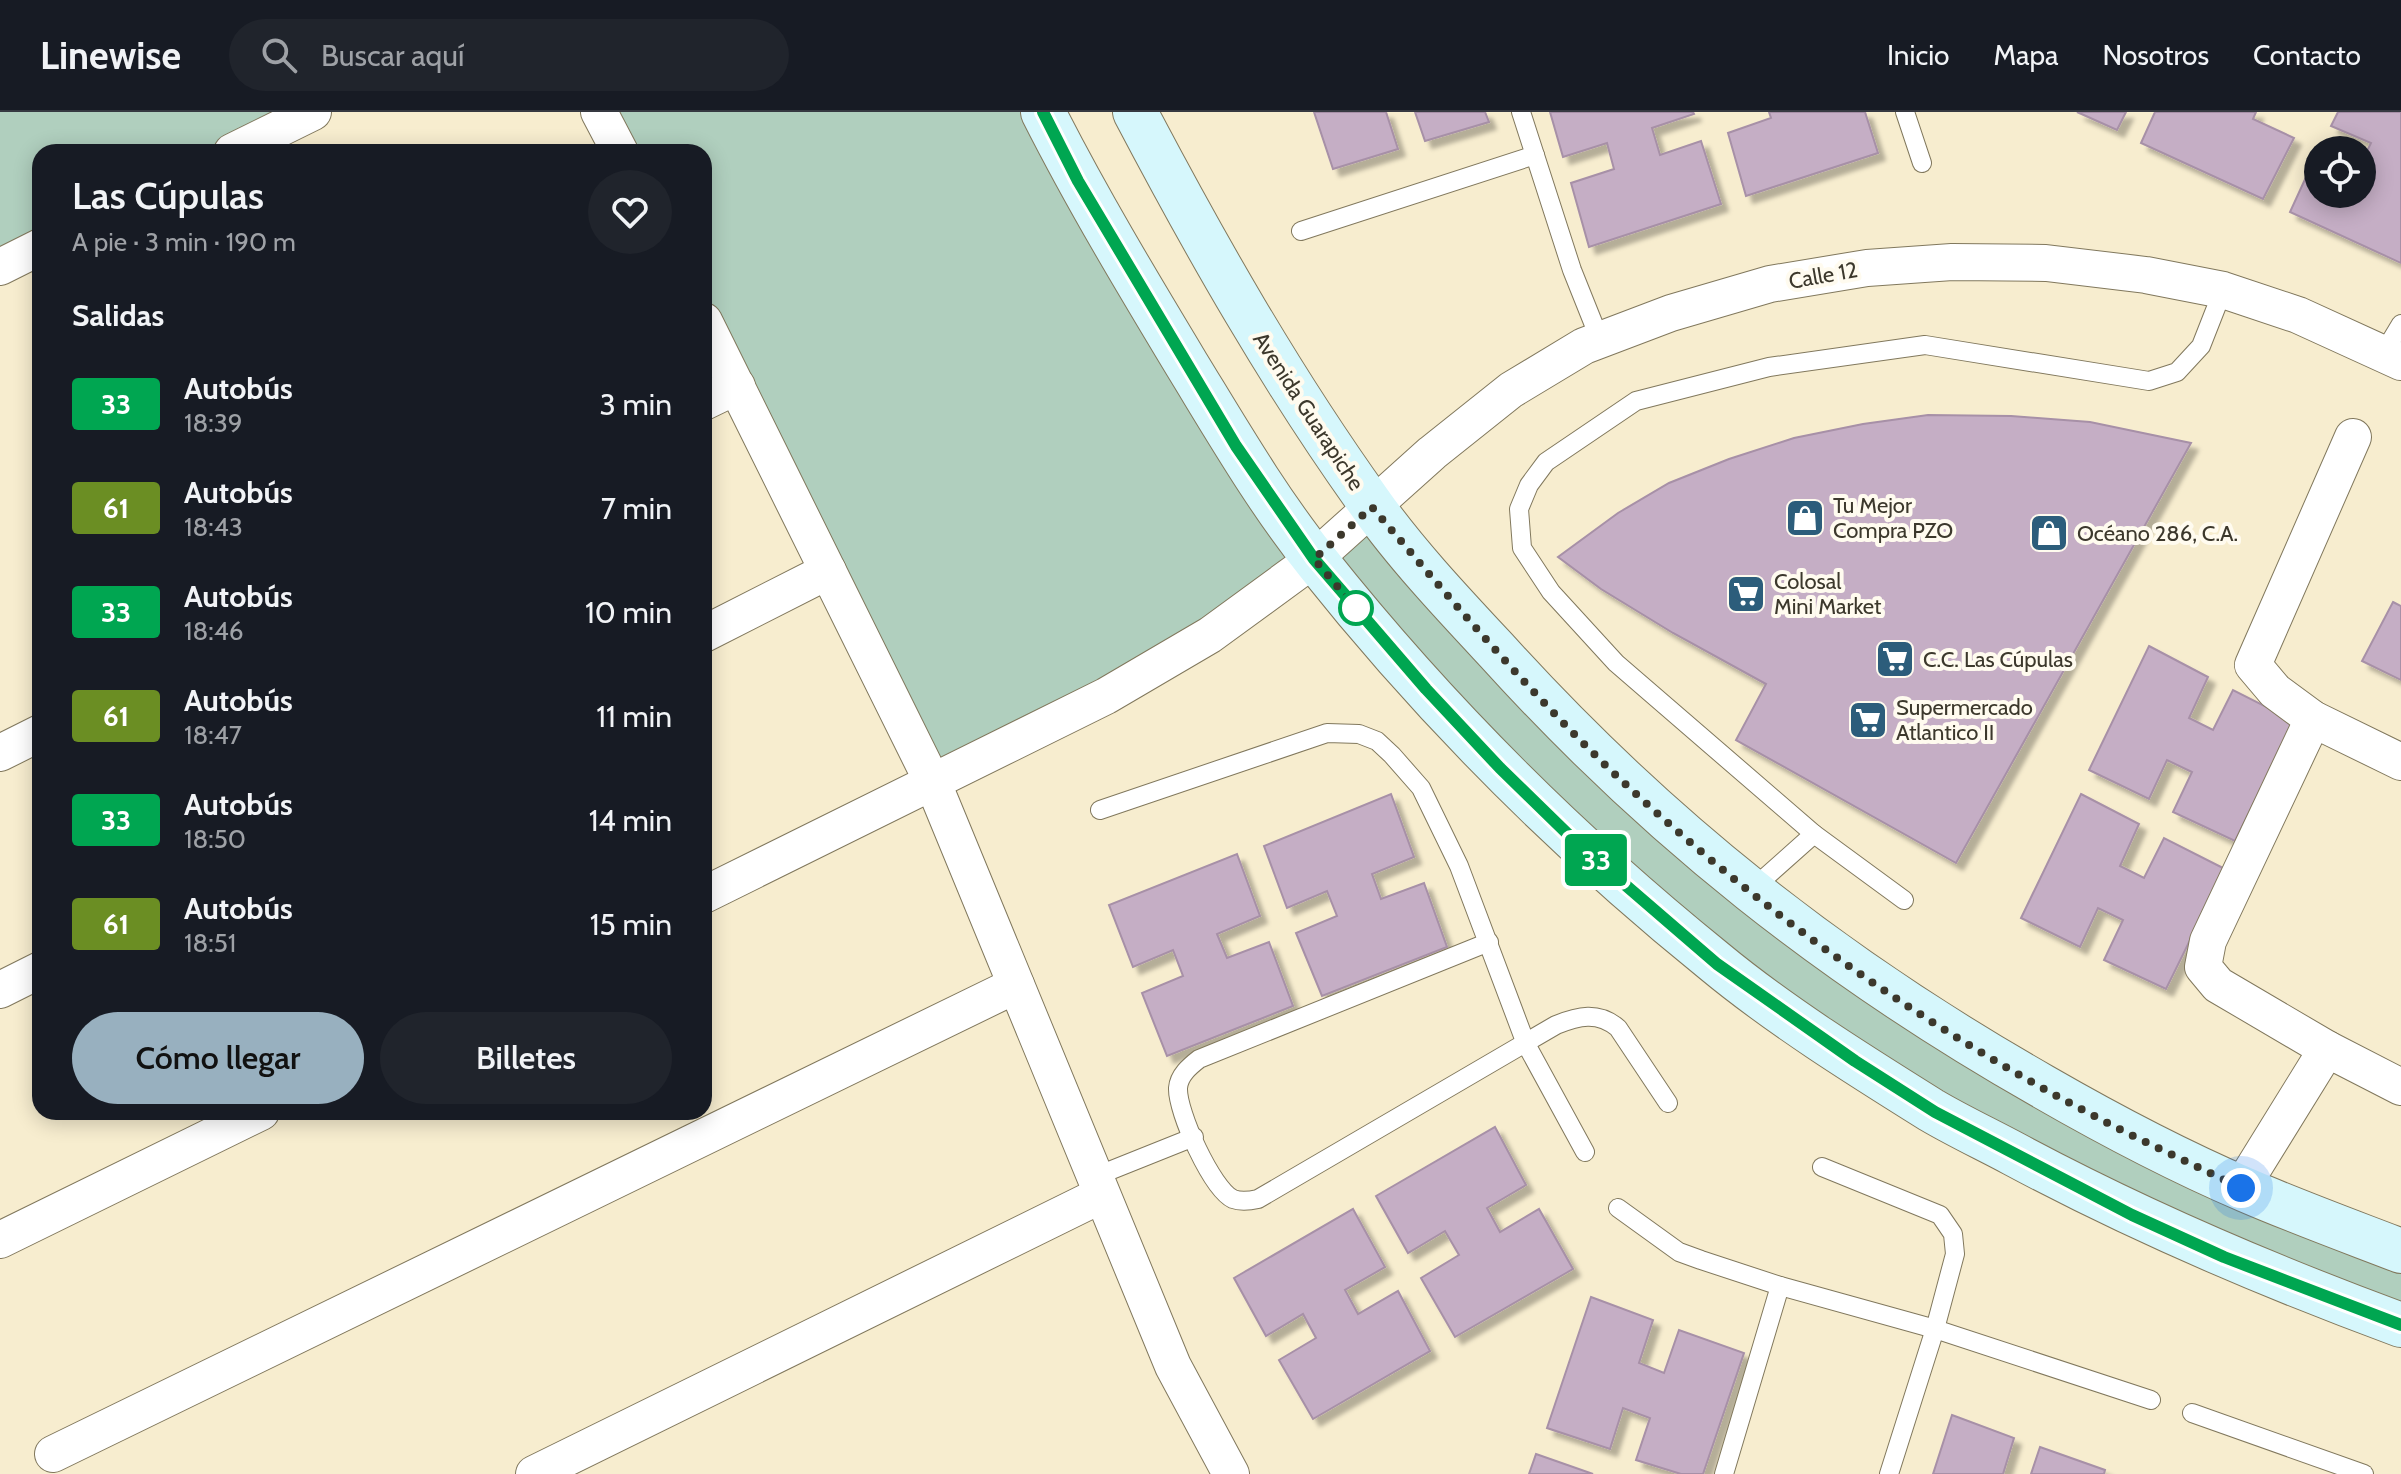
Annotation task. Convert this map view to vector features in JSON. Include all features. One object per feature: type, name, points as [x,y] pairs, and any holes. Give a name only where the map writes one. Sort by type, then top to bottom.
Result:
[{"type":"street","points":[[248,144],[313,112]]},
{"type":"street","points":[[599,112],[616,144]]},
{"type":"street","points":[[1043,112],[1078,181],[1236,446],[1314,559],[1426,689],[1500,768],[1579,845],[1717,964],[1935,1112],[2119,1209],[2224,1257],[2401,1325]]},
{"type":"street","name":"Avenida Guarapiche","points":[[1135,112],[1259,334],[1372,507],[1543,702],[1622,781],[1750,891],[1813,940],[1986,1054],[2099,1119],[2241,1188],[2401,1251]]},
{"type":"street","points":[[0,267],[32,251]]},
{"type":"street","name":"Calle 12","points":[[712,891],[1119,689],[1210,635],[1314,559],[1432,453],[1511,390],[1584,346],[1671,313],[1770,284],[1867,268],[1952,262],[2046,263],[2146,275],[2223,290],[2395,347]]},
{"type":"street","points":[[712,337],[933,783],[1173,1366],[1231,1474]]},
{"type":"street","points":[[712,398],[737,386]]},
{"type":"street","points":[[2353,437],[2253,665],[2275,691],[2313,719],[2401,762]]},
{"type":"street","points":[[712,630],[828,571]]},
{"type":"street","points":[[2313,719],[2208,941],[2203,967],[2218,985],[2327,1049],[2401,1087]]},
{"type":"street","points":[[0,753],[32,737]]},
{"type":"street","points":[[0,990],[32,974]]},
{"type":"street","points":[[53,1454],[1016,985]]},
{"type":"street","points":[[2241,1188],[2327,1049]]},
{"type":"street","points":[[0,1240],[245,1120]]},
{"type":"street","points":[[534,1474],[1098,1186]]},
{"type":"lane","points":[[1521,112],[1572,270],[1600,340]]},
{"type":"lane","points":[[1905,112],[1922,163]]},
{"type":"lane","points":[[1301,231],[1535,155]]},
{"type":"lane","points":[[1904,900],[1814,834],[1616,663],[1551,592],[1522,548],[1519,509],[1529,485],[1546,462],[1636,401],[1769,367],[1925,345],[2149,381],[2177,372],[2201,346],[2223,290]]},
{"type":"lane","points":[[1100,810],[1327,733],[1359,734],[1377,741],[1421,788],[1459,866],[1526,1044],[1585,1152]]},
{"type":"lane","points":[[1750,891],[1814,834]]},
{"type":"lane","points":[[1489,942],[1199,1059],[1189,1067],[1178,1087],[1181,1106],[1213,1179],[1223,1191],[1234,1199],[1258,1199],[1575,1017],[1593,1016],[1610,1021],[1618,1028],[1668,1103]]},
{"type":"lane","points":[[1098,1186],[1194,1137]]},
{"type":"lane","points":[[1822,1167],[1940,1215],[1953,1234],[1955,1254],[1889,1474]]},
{"type":"lane","points":[[1618,1208],[1679,1252],[1780,1286],[1935,1329],[2151,1400]]},
{"type":"lane","points":[[1724,1474],[1780,1286]]},
{"type":"lane","points":[[2192,1413],[2364,1474]]},
{"type":"green space","points":[[0,112],[313,112],[248,144],[32,144],[32,251],[0,267]]},
{"type":"green space","points":[[599,112],[1043,112],[1314,558],[1372,507],[1462,613],[1888,992],[2401,1251],[2401,1325],[2339,1302],[1784,1012],[1314,559],[933,783],[712,337],[712,144],[616,144]]},
{"type":"building","points":[[1314,112],[1386,112],[1398,149],[1333,169]]},
{"type":"building","points":[[1415,112],[1485,112],[1489,122],[1425,141]]},
{"type":"building","points":[[1550,112],[1693,112],[1652,128],[1660,155],[1701,141],[1721,204],[1589,247],[1571,183],[1614,169],[1607,143],[1563,157]]},
{"type":"building","points":[[1769,112],[1865,112],[1878,153],[1746,196],[1728,133],[1771,118]]},
{"type":"building","points":[[2077,112],[2126,112],[2117,130]]},
{"type":"building","points":[[2155,112],[2256,112],[2253,119],[2294,138],[2263,199],[2141,143]]},
{"type":"building","points":[[2338,112],[2401,112],[2401,263],[2290,212],[2304,182],[2304,208],[2376,208],[2376,136],[2355,136],[2331,126]]},
{"type":"building","name":"C.C. Las Cúpulas","points":[[1928,415],[2011,416],[2090,422],[2191,443],[1956,863],[1736,740],[1766,684],[1673,633],[1601,589],[1558,557],[1618,513],[1669,483],[1729,459],[1794,438]]},
{"type":"building","points":[[2393,602],[2401,606],[2401,680],[2362,661]]},
{"type":"building","points":[[2149,646],[2208,677],[2189,718],[2213,730],[2233,690],[2294,721],[2235,841],[2173,812],[2192,772],[2167,760],[2149,799],[2089,770]]},
{"type":"building","points":[[1391,794],[1414,857],[1372,874],[1381,899],[1424,883],[1447,947],[1322,996],[1296,933],[1337,916],[1327,891],[1287,908],[1264,846]]},
{"type":"building","points":[[2081,794],[2139,824],[2120,866],[2144,878],[2164,838],[2225,869],[2166,989],[2104,960],[2123,920],[2098,908],[2080,947],[2021,918]]},
{"type":"building","points":[[1237,854],[1260,916],[1217,934],[1227,958],[1269,942],[1293,1006],[1167,1056],[1142,993],[1183,976],[1173,950],[1133,967],[1109,905]]},
{"type":"building","points":[[1495,1127],[1526,1185],[1487,1208],[1500,1232],[1539,1209],[1573,1269],[1455,1337],[1421,1278],[1459,1255],[1445,1231],[1408,1253],[1376,1196]]},
{"type":"building","points":[[1353,1209],[1385,1267],[1345,1290],[1358,1314],[1398,1291],[1430,1351],[1313,1419],[1279,1360],[1316,1338],[1303,1314],[1266,1336],[1234,1278]]},
{"type":"building","points":[[1591,1297],[1653,1320],[1639,1363],[1664,1373],[1679,1330],[1744,1353],[1703,1474],[1681,1474],[1636,1460],[1650,1418],[1623,1408],[1610,1449],[1547,1428]]},
{"type":"building","points":[[1952,1415],[2014,1438],[2003,1474],[1933,1474]]},
{"type":"building","points":[[2040,1447],[2105,1470],[2104,1474],[2031,1474]]},
{"type":"building","points":[[1536,1454],[1593,1474],[1529,1474]]},
{"type":"bus line","name":"33","points":[[1043,112],[1078,181],[1236,446],[1314,559],[1426,689],[1500,768],[1579,845],[1717,964],[1855,1061],[1935,1112],[2132,1215],[2224,1257],[2401,1325]]},
{"type":"place","name":"Tu Mejor Compra PZO","points":[[1805,518]]},
{"type":"place","name":"Océano 286, C.A.","points":[[2049,533]]},
{"type":"place","name":"Colosal Mini Market","points":[[1746,594]]},
{"type":"place","name":"C.C. Las Cúpulas","points":[[1895,659]]},
{"type":"place","name":"Supermercado Atlantico II","points":[[1868,720]]},
{"type":"route","points":[[1356,608],[1314,559],[1372,507],[1543,702],[1622,781],[1813,940],[1986,1054],[2099,1119],[2241,1188]]}]
